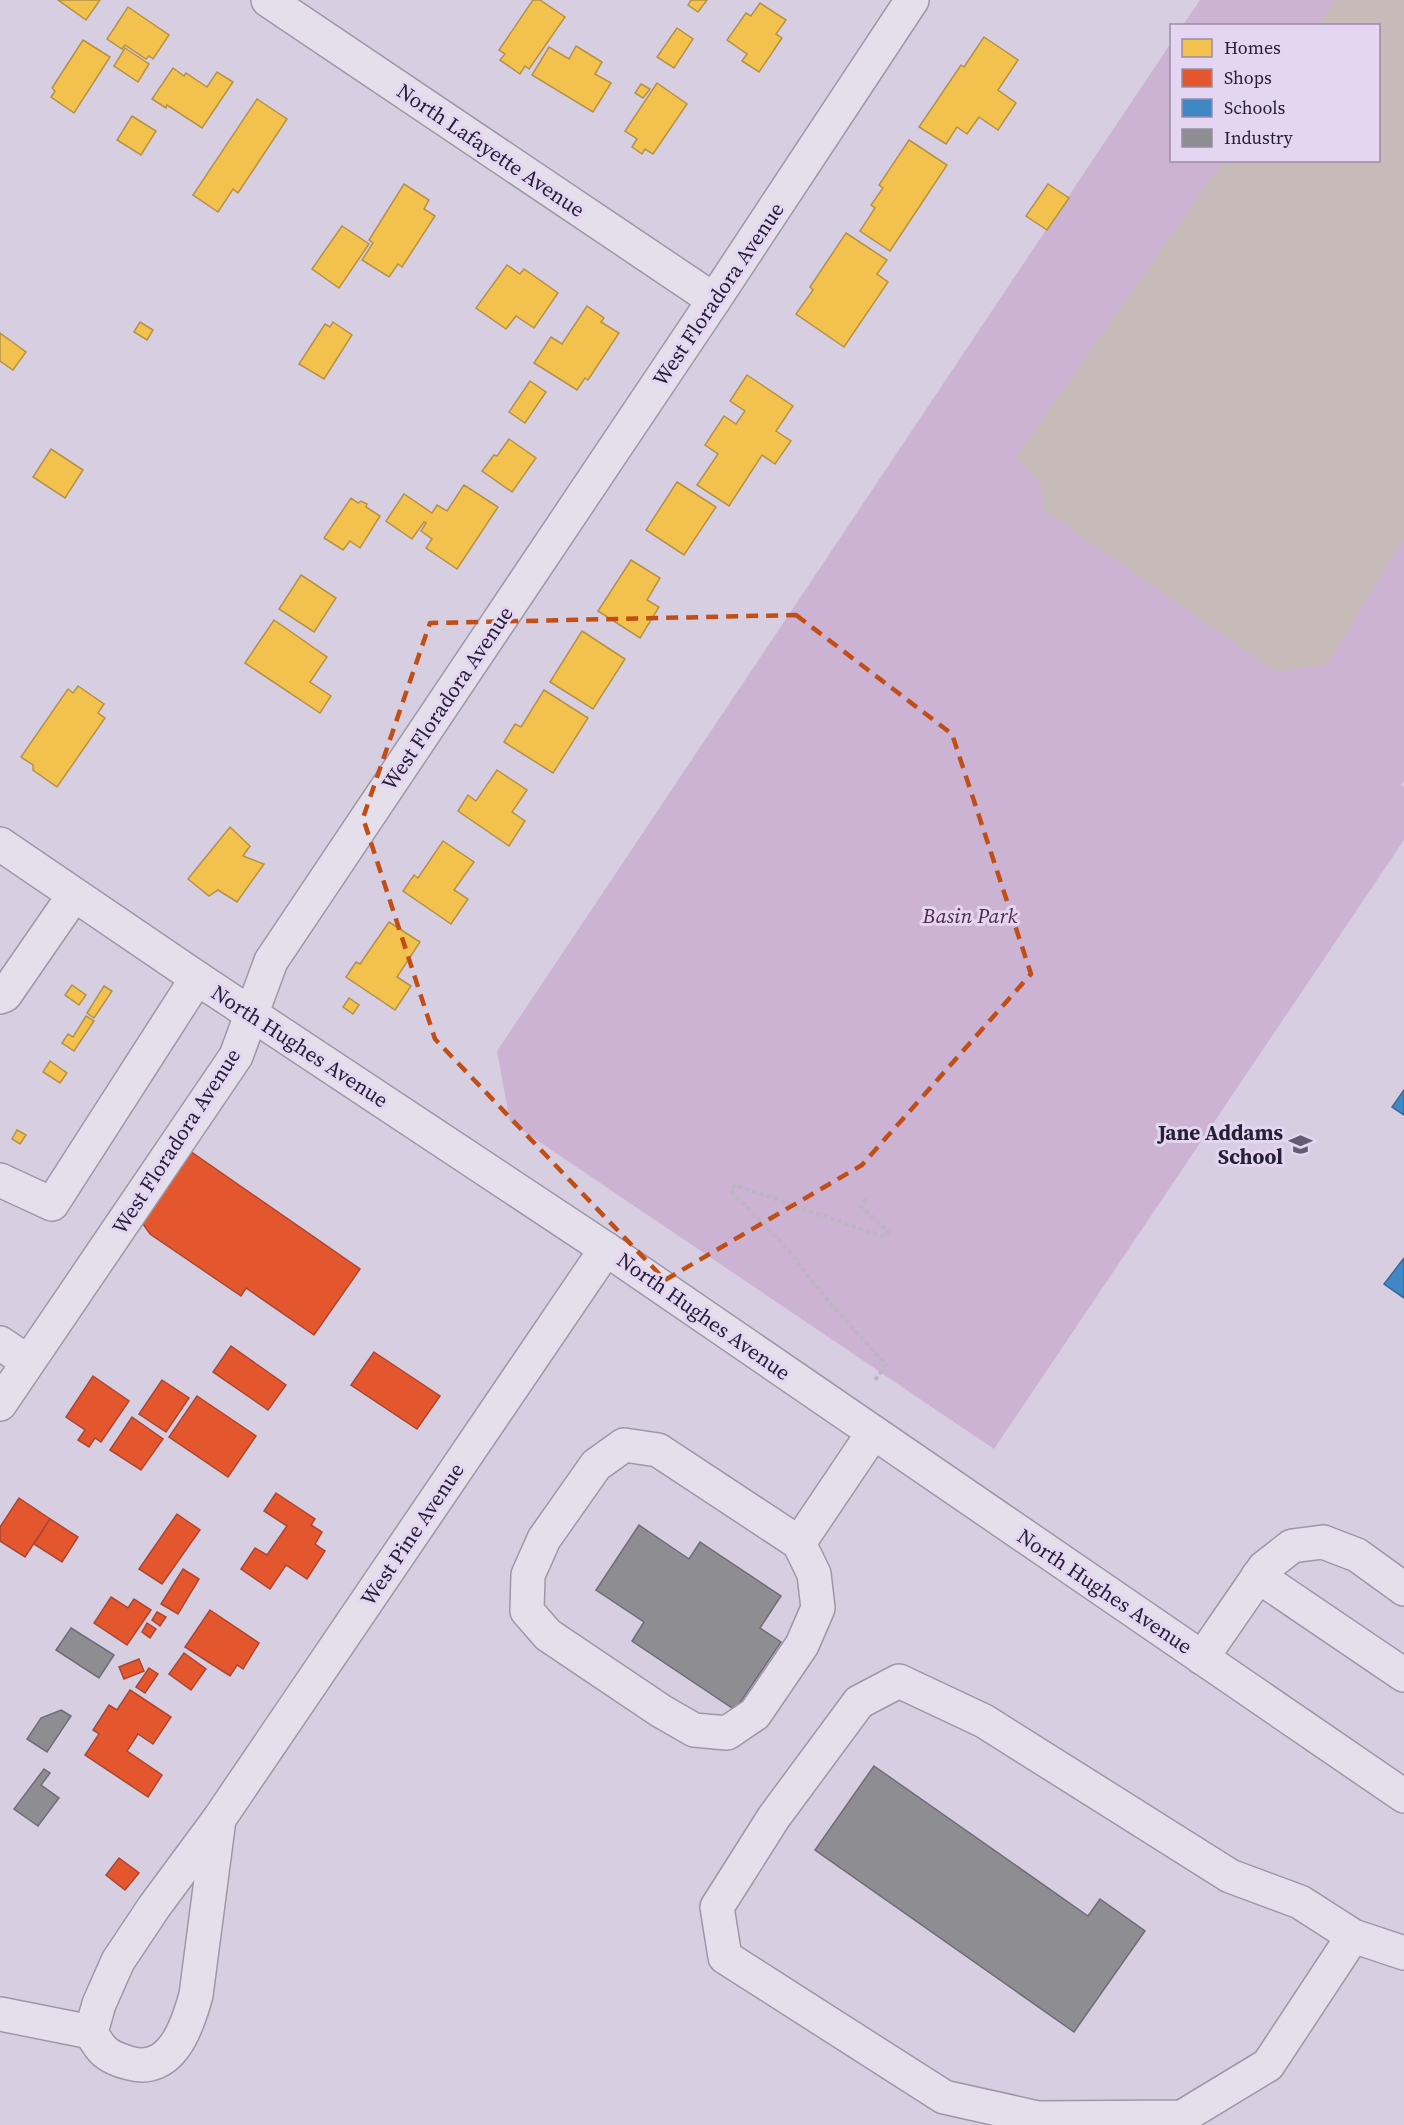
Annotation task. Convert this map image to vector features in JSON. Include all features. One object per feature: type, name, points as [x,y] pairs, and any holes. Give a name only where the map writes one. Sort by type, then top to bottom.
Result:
[{"type":"street","name":"North Lafayette Avenue","points":[[268,0],[714,300]]},
{"type":"street","name":"West Floradora Avenue","points":[[0,1404],[236,1056],[271,961],[912,0]]},
{"type":"street","name":"North Hughes Avenue","points":[[0,844],[197,978],[606,1249],[1404,1796]]},
{"type":"street","points":[[0,997],[5,995],[74,895]]},
{"type":"street","points":[[0,1180],[52,1204],[197,978]]},
{"type":"street","name":"West Pine Avenue","points":[[219,1819],[196,1995],[190,2018],[176,2046],[159,2061],[142,2067],[110,2057],[100,2048],[90,2032],[99,2004],[118,1961],[154,1907],[219,1819],[606,1249]]},
{"type":"street","points":[[0,1343],[28,1362]]},
{"type":"street","points":[[799,1543],[873,1433]]},
{"type":"street","points":[[624,1445],[658,1450],[799,1543],[814,1574],[818,1608],[802,1645],[755,1714],[727,1732],[694,1730],[661,1712],[548,1635],[527,1611],[528,1575],[544,1539],[596,1465],[624,1445]]},
{"type":"street","points":[[1202,1658],[1264,1568],[1292,1546],[1323,1542],[1357,1555],[1404,1589]]},
{"type":"street","points":[[1258,1576],[1404,1675]]},
{"type":"street","points":[[1353,1936],[1268,2065],[1182,2116],[1038,2118],[944,2097],[725,1957],[717,1907],[774,1817],[860,1702],[899,1680],[984,1721],[1230,1876],[1300,1902],[1353,1936],[1404,1953]]},
{"type":"street","points":[[0,2014],[90,2032]]},
{"type":"path","points":[[866,1200],[861,1206],[888,1232],[884,1237],[735,1185],[731,1191],[785,1246],[824,1296],[886,1365],[875,1380]]},
{"type":"highlighted area","points":[[796,615],[952,734],[1031,974],[862,1165],[665,1280],[435,1039],[363,818],[430,623]]},
{"type":"green space","name":"Basin Park","points":[[1200,0],[1404,0],[1404,781],[1401,785],[1404,787],[1404,840],[994,1449],[510,1122],[497,1051],[1170,44],[1170,162],[1380,162],[1380,24],[1184,24]]},
{"type":"shaded area","points":[[1335,0],[1404,0],[1404,538],[1327,664],[1276,672],[1044,510],[1042,486],[1016,457],[1222,162],[1380,162],[1380,24],[1319,24]]},
{"type":"building: Homes","points":[[58,0],[100,0],[86,20]]},
{"type":"building: Homes","points":[[533,0],[540,0],[565,17],[529,69],[525,66],[520,74],[500,60],[505,54],[499,50]]},
{"type":"building: Homes","points":[[691,0],[707,0],[698,12],[688,5]]},
{"type":"building: Homes","points":[[760,3],[786,20],[776,34],[782,38],[759,72],[742,61],[747,54],[727,40],[746,13],[751,16]]},
{"type":"building: Homes","points":[[128,7],[169,35],[153,59],[149,56],[146,59],[125,45],[122,49],[107,39]]},
{"type":"building: Homes","points":[[677,28],[693,39],[674,68],[657,57]]},
{"type":"building: Homes","points":[[984,37],[1018,60],[998,90],[1016,103],[998,130],[979,117],[967,134],[957,127],[946,144],[919,127],[961,65],[964,67]]},
{"type":"building: Homes","points":[[83,40],[110,57],[74,113],[51,97],[55,91],[52,88]]},
{"type":"building: Homes","points":[[576,46],[602,62],[595,74],[611,83],[593,112],[532,75],[549,47],[569,59]]},
{"type":"building: Homes","points":[[125,48],[149,64],[138,82],[114,66]]},
{"type":"building: Homes","points":[[173,68],[184,76],[186,73],[207,87],[217,72],[233,82],[202,128],[167,105],[166,108],[152,99]]},
{"type":"building: Homes","points":[[657,83],[687,104],[653,154],[645,149],[642,154],[632,147],[637,139],[625,131]]},
{"type":"building: Homes","points":[[641,84],[650,89],[643,98],[635,93]]},
{"type":"building: Homes","points":[[257,99],[287,119],[238,193],[233,189],[218,212],[193,195]]},
{"type":"building: Homes","points":[[132,116],[156,131],[141,155],[117,140]]},
{"type":"building: Homes","points":[[909,140],[947,165],[890,251],[860,231],[875,208],[871,205],[883,188],[879,185]]},
{"type":"building: Homes","points":[[404,184],[429,200],[424,209],[435,216],[402,267],[398,264],[389,277],[362,260],[373,243],[369,240]]},
{"type":"building: Homes","points":[[1048,184],[1069,198],[1047,230],[1026,216]]},
{"type":"building: Homes","points":[[342,226],[369,244],[339,288],[312,269]]},
{"type":"building: Homes","points":[[846,233],[887,260],[877,274],[888,282],[844,347],[796,314],[813,290],[810,287]]},
{"type":"building: Homes","points":[[507,265],[520,274],[524,269],[558,293],[534,328],[516,316],[506,329],[476,308]]},
{"type":"building: Homes","points":[[587,306],[604,318],[601,322],[619,333],[588,380],[585,378],[577,390],[534,363],[551,337],[562,344]]},
{"type":"building: Homes","points":[[140,322],[153,330],[147,340],[134,332]]},
{"type":"building: Homes","points":[[333,322],[352,335],[324,379],[299,364],[325,324],[330,327]]},
{"type":"building: Homes","points":[[0,333],[26,352],[13,370],[0,361]]},
{"type":"building: Homes","points":[[747,375],[793,406],[776,431],[791,441],[775,464],[762,455],[729,506],[697,485],[718,454],[705,445],[724,416],[736,424],[745,411],[730,401]]},
{"type":"building: Homes","points":[[530,381],[546,392],[525,423],[509,412]]},
{"type":"building: Homes","points":[[509,439],[536,458],[512,492],[482,471]]},
{"type":"building: Homes","points":[[51,449],[83,470],[65,498],[33,477]]},
{"type":"building: Homes","points":[[677,482],[716,507],[684,555],[646,530]]},
{"type":"building: Homes","points":[[464,485],[498,507],[457,569],[426,548],[432,539],[421,531],[426,523],[424,522],[412,539],[386,521],[404,494],[432,513],[437,505],[447,511]]},
{"type":"building: Homes","points":[[351,498],[358,503],[361,501],[367,504],[366,507],[380,516],[360,548],[350,541],[343,550],[324,538]]},
{"type":"building: Homes","points":[[631,560],[660,578],[647,600],[659,607],[640,638],[598,611]]},
{"type":"building: Homes","points":[[301,575],[336,598],[314,632],[279,609]]},
{"type":"building: Homes","points":[[274,620],[327,657],[310,682],[331,696],[320,713],[245,663]]},
{"type":"building: Homes","points":[[582,631],[625,659],[593,709],[550,682]]},
{"type":"building: Homes","points":[[78,686],[104,704],[98,713],[105,718],[57,787],[33,770],[33,765],[21,757],[68,689],[73,693]]},
{"type":"building: Homes","points":[[544,690],[588,718],[553,773],[504,742],[515,724],[521,727]]},
{"type":"building: Homes","points":[[497,770],[527,790],[512,812],[525,821],[509,846],[458,811],[468,795],[476,801]]},
{"type":"building: Homes","points":[[230,827],[250,846],[243,856],[264,864],[237,902],[218,890],[209,896],[188,879]]},
{"type":"building: Homes","points":[[443,841],[474,862],[454,890],[468,899],[451,924],[403,891],[414,875],[418,878]]},
{"type":"building: Homes","points":[[389,922],[420,942],[397,977],[411,986],[395,1010],[346,977],[356,962],[360,964]]},
{"type":"building: Homes","points":[[72,985],[86,995],[79,1005],[65,995]]},
{"type":"building: Homes","points":[[104,986],[112,991],[94,1018],[87,1013]]},
{"type":"building: Homes","points":[[349,998],[359,1005],[353,1014],[343,1007]]},
{"type":"building: Homes","points":[[86,1016],[94,1021],[74,1051],[62,1043],[68,1034],[73,1037]]},
{"type":"building: Homes","points":[[50,1061],[67,1073],[60,1083],[43,1072]]},
{"type":"building: Homes","points":[[17,1130],[26,1135],[20,1144],[12,1139]]},
{"type":"building: Shops","points":[[190,1151],[360,1269],[314,1335],[246,1288],[241,1296],[150,1234],[141,1221]]},
{"type":"building: Shops","points":[[231,1346],[286,1385],[268,1410],[213,1372]]},
{"type":"building: Shops","points":[[374,1352],[440,1396],[417,1429],[351,1385]]},
{"type":"building: Shops","points":[[93,1376],[129,1401],[101,1442],[95,1438],[89,1447],[78,1440],[85,1430],[66,1417]]},
{"type":"building: Shops","points":[[162,1380],[189,1398],[166,1432],[139,1414]]},
{"type":"building: Shops","points":[[197,1396],[256,1436],[228,1477],[169,1437]]},
{"type":"building: Shops","points":[[132,1417],[163,1439],[141,1470],[110,1450]]},
{"type":"building: Shops","points":[[276,1493],[315,1519],[311,1525],[322,1532],[315,1544],[325,1551],[307,1579],[286,1565],[270,1589],[241,1569],[255,1548],[267,1555],[287,1526],[264,1511]]},
{"type":"building: Shops","points":[[19,1498],[50,1519],[25,1557],[0,1541],[0,1527]]},
{"type":"building: Shops","points":[[177,1514],[200,1530],[162,1584],[139,1569]]},
{"type":"building: Shops","points":[[50,1519],[78,1537],[62,1562],[34,1544]]},
{"type":"building: Shops","points":[[183,1569],[199,1579],[178,1614],[161,1604]]},
{"type":"building: Shops","points":[[111,1597],[128,1608],[134,1599],[151,1610],[127,1645],[94,1623]]},
{"type":"building: Shops","points":[[210,1610],[259,1643],[243,1669],[237,1665],[230,1676],[185,1647]]},
{"type":"building: Shops","points":[[157,1612],[166,1617],[160,1626],[152,1620]]},
{"type":"building: Shops","points":[[147,1623],[156,1629],[150,1638],[142,1632]]},
{"type":"building: Shops","points":[[184,1653],[206,1669],[191,1690],[169,1674]]},
{"type":"building: Shops","points":[[139,1659],[144,1671],[124,1679],[119,1667]]},
{"type":"building: Shops","points":[[149,1668],[158,1674],[145,1693],[136,1687]]},
{"type":"building: Shops","points":[[130,1690],[171,1717],[153,1744],[138,1734],[127,1751],[162,1775],[148,1797],[85,1755],[99,1734],[93,1730],[109,1705],[117,1710]]},
{"type":"building: Shops","points":[[119,1858],[139,1873],[125,1890],[106,1875]]},
{"type":"building: Schools","points":[[1404,1090],[1404,1115],[1392,1107]]},
{"type":"building: Schools","points":[[1404,1258],[1404,1298],[1384,1284]]},
{"type":"building: Industry","points":[[639,1525],[689,1559],[700,1542],[781,1596],[760,1628],[781,1642],[735,1710],[632,1641],[644,1622],[596,1590]]},
{"type":"building: Industry","points":[[71,1628],[114,1655],[99,1678],[56,1650]]},
{"type":"building: Industry","points":[[61,1710],[71,1716],[47,1752],[27,1739],[41,1718]]},
{"type":"building: Industry","points":[[874,1766],[1088,1916],[1100,1899],[1145,1931],[1074,2032],[815,1850]]},
{"type":"building: Industry","points":[[44,1769],[50,1773],[41,1785],[59,1798],[38,1826],[14,1809]]},
{"type":"place","name":"Jane Addams School","points":[[1301,1144]]}]
